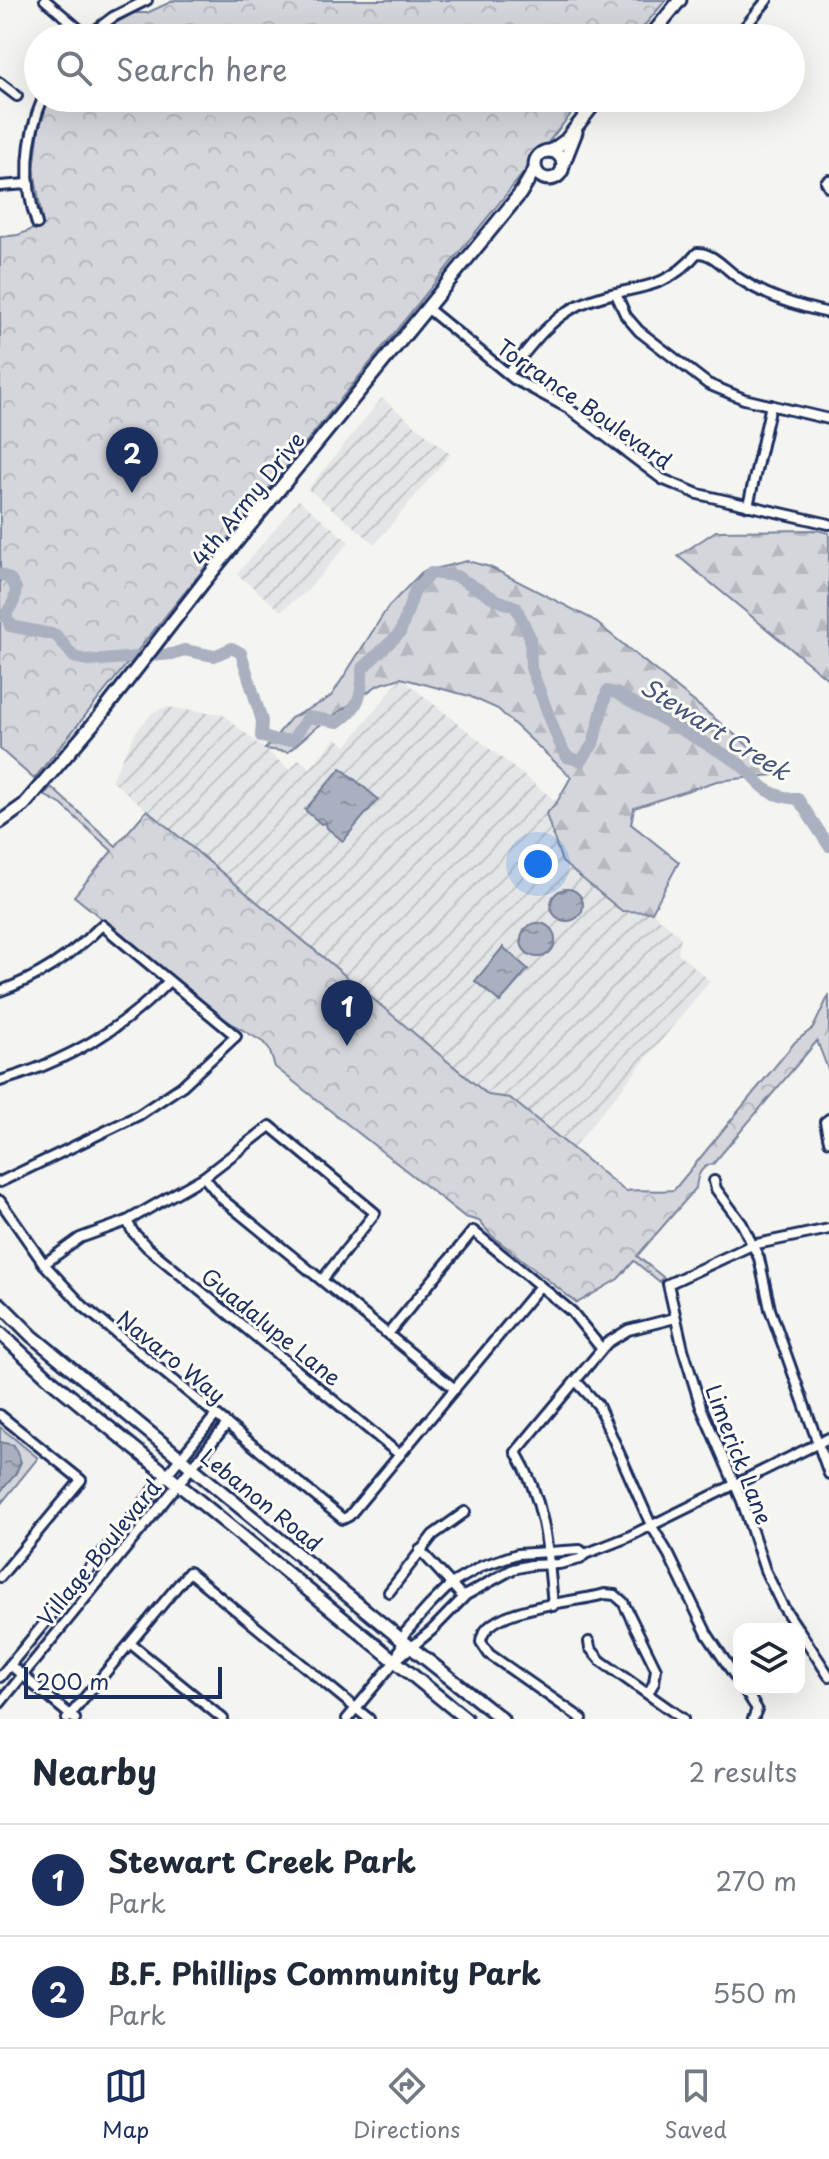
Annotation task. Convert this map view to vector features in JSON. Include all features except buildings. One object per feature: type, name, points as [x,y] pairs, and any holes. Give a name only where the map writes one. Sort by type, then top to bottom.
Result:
[{"type":"main road","points":[[660,24],[680,0]]},
{"type":"main road","name":"4th Army Drive","points":[[0,822],[24,805],[100,716],[520,194],[535,169],[539,155],[563,143],[588,112]]},
{"type":"main road","name":"4th Army Drive","points":[[520,194],[546,179],[558,176],[579,124]]},
{"type":"main road","points":[[551,151],[558,154],[563,165]]},
{"type":"main road","points":[[535,169],[546,179]]},
{"type":"main road","name":"Lebanon Road","points":[[0,1304],[32,1336],[502,1719]]},
{"type":"main road","name":"Lebanon Road","points":[[0,1333],[52,1381],[466,1719]]},
{"type":"street","points":[[45,0],[72,24]]},
{"type":"street","points":[[104,24],[147,0]]},
{"type":"street","points":[[747,24],[767,0]]},
{"type":"street","points":[[0,83],[17,96]]},
{"type":"street","points":[[37,224],[30,206],[27,184],[32,134],[39,112]]},
{"type":"street","points":[[0,186],[27,184]]},
{"type":"street","points":[[508,374],[559,317],[587,302],[662,282],[702,252],[763,293],[829,313]]},
{"type":"street","points":[[616,294],[636,328],[694,376],[726,393],[829,419]]},
{"type":"street","name":"Torrance Boulevard","points":[[427,308],[508,374],[568,408],[662,479],[698,494],[829,524]]},
{"type":"street","points":[[748,506],[771,405]]},
{"type":"street","points":[[0,991],[18,985],[66,958],[102,925],[236,1036],[182,1086],[139,1115],[0,1182]]},
{"type":"street","points":[[0,1081],[64,1058],[113,1030],[149,1002],[169,981]]},
{"type":"street","points":[[827,1121],[829,1141]]},
{"type":"street","points":[[44,1264],[80,1238],[127,1221],[204,1177],[270,1126],[375,1213],[322,1280]]},
{"type":"street","points":[[204,1177],[222,1199],[455,1389]]},
{"type":"street","points":[[714,1181],[716,1189],[747,1232],[759,1258],[770,1309],[789,1369],[829,1474]]},
{"type":"street","name":"Navaro Way","points":[[0,1201],[44,1264],[83,1306],[343,1519],[349,1516],[400,1455]]},
{"type":"street","name":"Guadalupe Lane","points":[[127,1221],[147,1247],[400,1455]]},
{"type":"street","points":[[752,1245],[829,1229]]},
{"type":"street","points":[[388,1334],[473,1231],[572,1312],[601,1348]]},
{"type":"street","name":"Limerick Lane","points":[[752,1245],[668,1284],[701,1407],[742,1501],[769,1581],[795,1623]]},
{"type":"street","points":[[400,1455],[540,1286]]},
{"type":"street","points":[[553,1606],[545,1523],[516,1452],[601,1348],[628,1330],[675,1318]]},
{"type":"street","points":[[576,1381],[598,1405],[651,1525],[707,1634],[733,1673]]},
{"type":"street","points":[[0,1415],[81,1480],[0,1577]]},
{"type":"street","name":"Village Boulevard","points":[[0,1703],[177,1482],[185,1462],[216,1415]]},
{"type":"street","name":"Village Boulevard","points":[[0,1677],[166,1474],[185,1462],[227,1424]]},
{"type":"street","points":[[347,1719],[407,1644],[463,1597],[513,1569],[580,1559],[829,1438]]},
{"type":"street","points":[[140,1506],[151,1515]]},
{"type":"street","points":[[389,1592],[420,1550],[440,1529],[465,1512]]},
{"type":"street","points":[[420,1550],[463,1597]]},
{"type":"street","points":[[407,1644],[406,1632],[451,1584],[500,1558],[580,1550],[585,1554]]},
{"type":"street","points":[[10,1665],[71,1718],[189,1572],[369,1719]]},
{"type":"street","points":[[582,1719],[489,1654],[482,1646],[481,1637],[492,1624],[507,1615],[605,1594],[619,1597],[656,1669],[654,1683],[648,1693]]},
{"type":"street","name":"Limerick Lane","points":[[805,1639],[829,1676]]},
{"type":"street","points":[[589,1642],[597,1658],[683,1719]]},
{"type":"street","points":[[131,1644],[223,1719]]},
{"type":"street","points":[[746,1695],[755,1716]]},
{"type":"shaded area","points":[[382,398],[450,454],[375,544],[308,489]]},
{"type":"shaded area","points":[[299,500],[349,542],[308,590],[281,611],[237,574]]},
{"type":"shaded area","points":[[401,678],[557,802],[622,911],[652,912],[681,937],[678,953],[710,981],[572,1149],[510,1099],[488,1095],[111,780],[136,732],[153,712],[167,707],[222,714],[290,770],[299,759],[310,768],[336,738],[346,746]]},
{"type":"green space","points":[[175,0],[666,0],[646,24],[115,24],[133,13],[147,13]]},
{"type":"green space","points":[[44,112],[573,112],[34,779],[0,749],[0,237],[18,235],[43,225],[34,170]]},
{"type":"green space","points":[[817,530],[829,533],[829,680],[678,556],[716,531]]},
{"type":"green space","points":[[467,561],[490,567],[592,619],[783,774],[717,781],[634,808],[631,824],[679,862],[652,912],[622,911],[562,862],[546,814],[571,777],[498,709],[469,696],[401,678],[378,685],[313,730],[288,752],[265,749],[291,718],[332,695],[388,607],[422,572]]},
{"type":"green space","points":[[51,787],[116,846],[147,810],[488,1095],[510,1098],[625,1191],[674,1190],[795,1042],[813,1028],[829,995],[829,1072],[817,1041],[713,1164],[702,1170],[696,1188],[637,1256],[663,1277],[660,1282],[634,1261],[618,1279],[577,1303],[492,1236],[479,1221],[465,1217],[275,1067],[263,1042],[226,1020],[74,896],[112,851],[62,805],[44,795]]},
{"type":"green space","points":[[0,1427],[38,1458],[0,1505]]},
{"type":"water","points":[[341,768],[378,799],[343,841],[327,828],[326,823],[321,824],[305,810]]},
{"type":"water","points":[[567,889],[579,893],[583,905],[579,917],[567,921],[555,917],[551,905],[555,893]]},
{"type":"water","points":[[538,923],[550,928],[555,940],[550,952],[538,957],[526,952],[521,940],[526,928]]},
{"type":"water","points":[[503,947],[528,969],[500,1002],[475,981]]},
{"type":"water","points":[[0,1442],[14,1445],[21,1462],[15,1475],[0,1492]]},
{"type":"waterway","name":"Stewart Creek","points":[[0,574],[10,579],[16,588],[14,601],[6,614],[10,626],[56,635],[74,657],[90,661],[172,654],[184,650],[214,656],[232,648],[241,653],[262,721],[261,736],[273,740],[292,740],[308,717],[338,722],[351,712],[362,686],[362,669],[400,633],[415,590],[431,573],[456,576],[497,600],[516,607],[530,637],[531,668],[567,757],[581,761],[593,744],[607,691],[616,693],[731,758],[766,789],[798,799],[829,846]]},
{"type":"place","name":"B.F. Phillips Community Park","points":[[132,493]]},
{"type":"place","name":"Stewart Creek Park","points":[[347,1046]]}]
